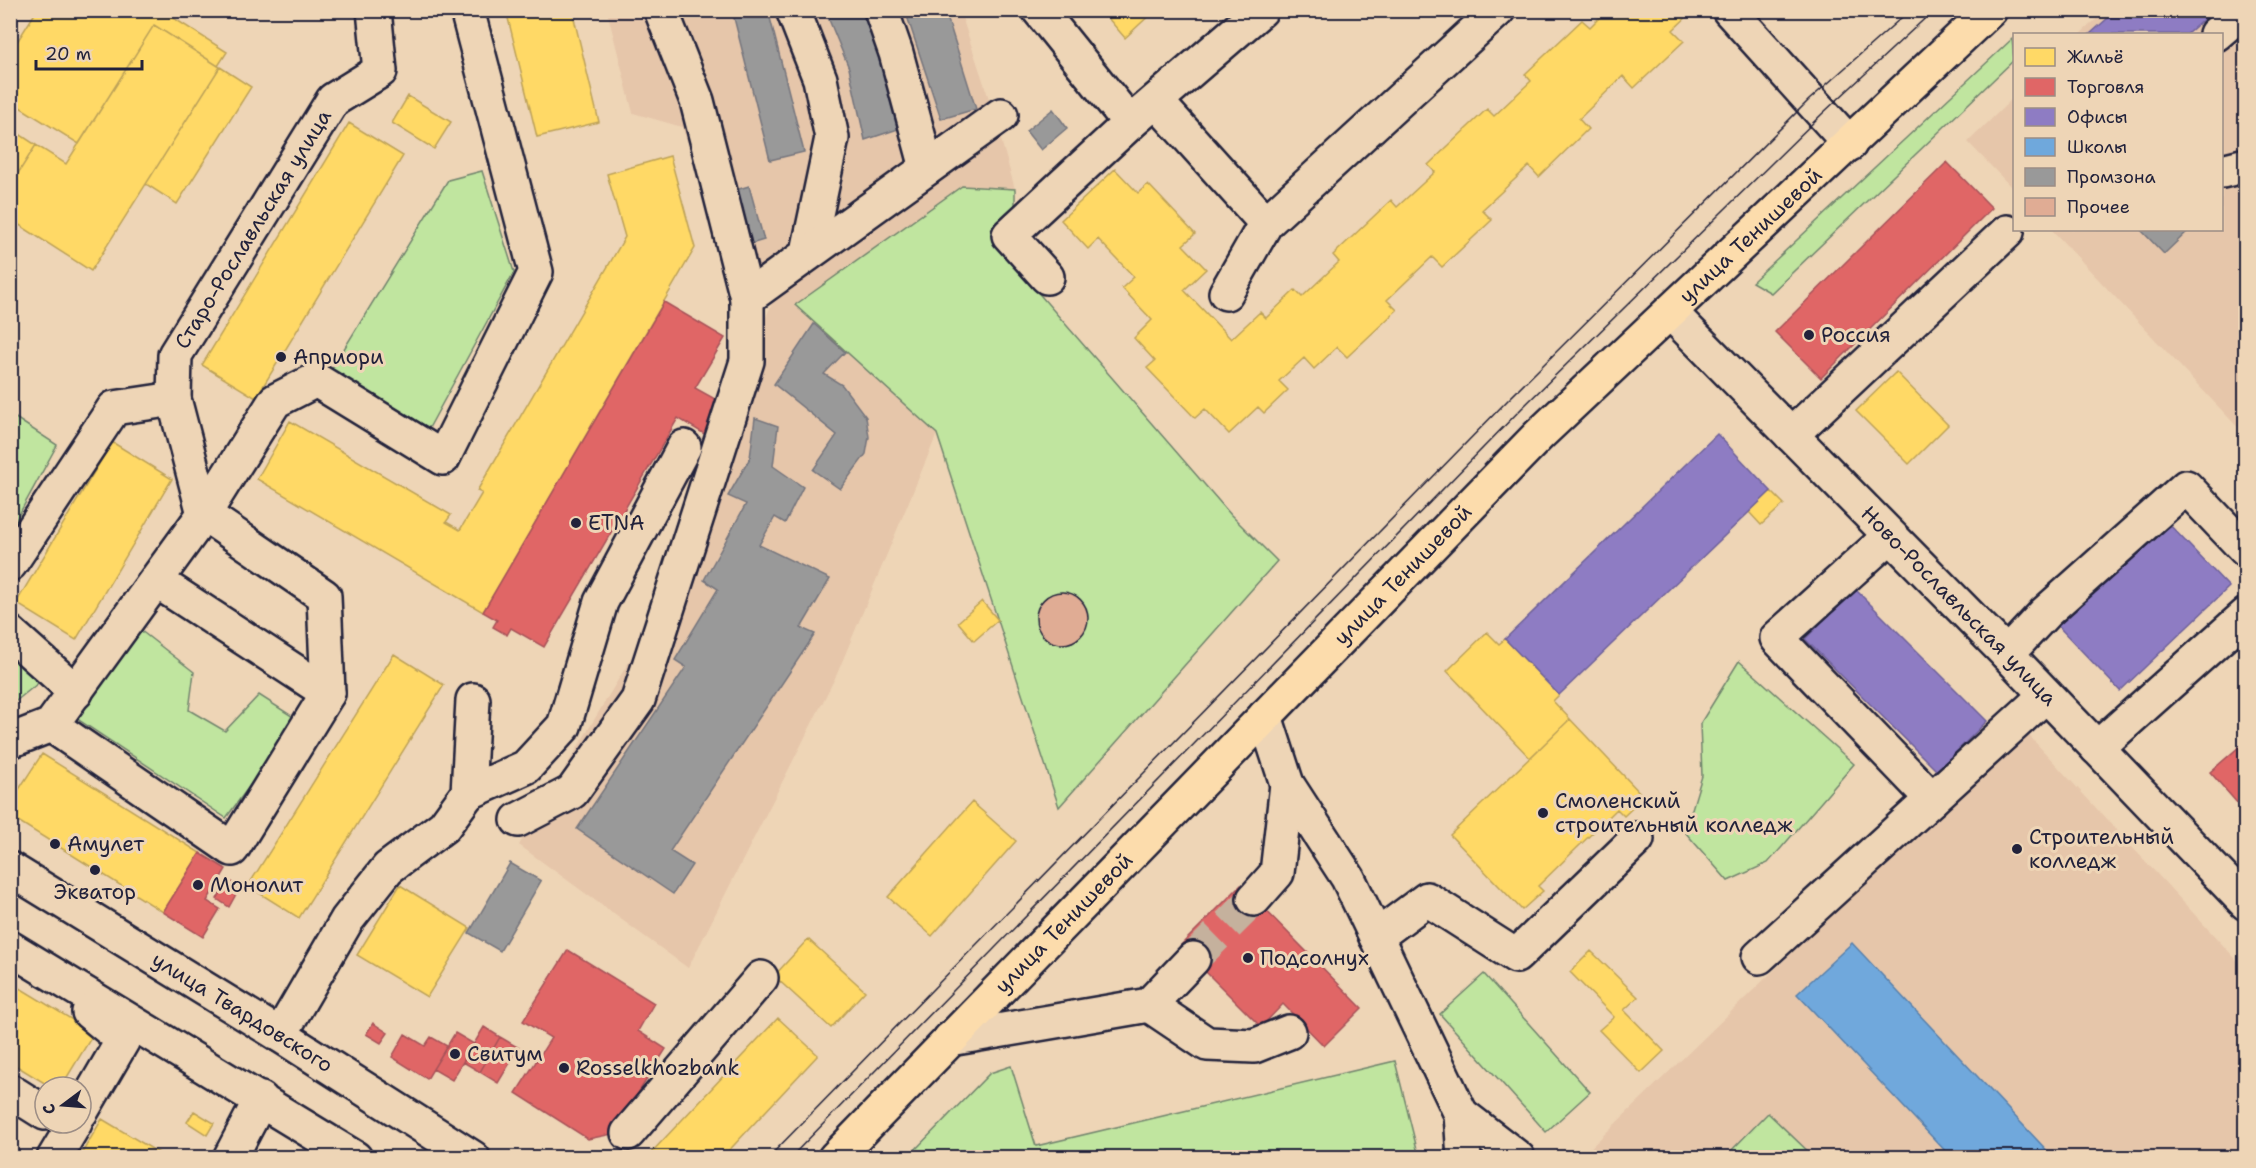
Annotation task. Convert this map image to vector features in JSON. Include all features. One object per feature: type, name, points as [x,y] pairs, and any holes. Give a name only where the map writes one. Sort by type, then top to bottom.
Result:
[{"type":"main road","name":"улица Тенишевой","points":[[835,1158],[1539,435],[1990,10]]},
{"type":"street","name":"Старо-Рославльская улица","points":[[204,514],[174,399],[175,355],[333,100],[380,71],[374,10]]},
{"type":"street","points":[[10,741],[51,725],[158,582],[275,401],[316,380],[443,458],[536,272],[467,10]]},
{"type":"street","points":[[518,820],[572,792],[638,700],[747,361],[747,298],[697,101],[661,10]]},
{"type":"street","points":[[793,10],[820,79],[832,138],[808,252]]},
{"type":"street","points":[[881,10],[896,53],[927,168]]},
{"type":"street","points":[[1039,10],[1130,123]]},
{"type":"street","points":[[1047,277],[1009,234],[1130,123],[1261,10]]},
{"type":"street","points":[[1226,293],[1266,223],[1498,10]]},
{"type":"street","points":[[1729,10],[1850,144]]},
{"type":"street","points":[[2217,33],[2244,10]]},
{"type":"street","points":[[1156,101],[1266,223]]},
{"type":"street","points":[[747,298],[1002,114]]},
{"type":"street","points":[[2223,171],[2246,165]]},
{"type":"street","points":[[1791,435],[2007,232]]},
{"type":"street","name":"Ново-Рославльская улица","points":[[1670,312],[2007,654],[2246,903]]},
{"type":"street","points":[[10,564],[114,408],[174,399]]},
{"type":"street","points":[[280,1035],[347,920],[388,868],[444,826],[468,793],[526,767],[564,726],[601,602],[684,447]]},
{"type":"street","points":[[2007,654],[2045,613],[2186,487],[2246,550]]},
{"type":"street","points":[[51,725],[232,849],[328,693],[324,596],[204,514]]},
{"type":"street","points":[[1890,536],[1777,638],[1932,799]]},
{"type":"street","points":[[158,582],[328,693]]},
{"type":"street","points":[[2097,748],[2246,615]]},
{"type":"street","points":[[10,633],[76,692]]},
{"type":"street","points":[[1760,957],[2046,695]]},
{"type":"street","points":[[468,793],[472,700]]},
{"type":"street","points":[[1265,716],[1287,784],[1348,878],[1461,1114],[1464,1158]]},
{"type":"street","points":[[1254,899],[1277,873],[1287,784]]},
{"type":"street","points":[[1376,937],[1427,899],[1516,956],[1637,839]]},
{"type":"street","name":"улица Твардовского","points":[[10,869],[280,1035],[473,1158]]},
{"type":"street","points":[[13,950],[355,1158]]},
{"type":"street","points":[[13,950],[123,1041],[93,1083]]},
{"type":"street","points":[[950,1039],[1149,1005],[1193,959]]},
{"type":"street","points":[[628,1133],[761,978]]},
{"type":"street","points":[[1149,1005],[1207,1044],[1254,1046],[1289,1032]]},
{"type":"street","points":[[10,1091],[33,1103]]},
{"type":"street","points":[[230,1158],[261,1099]]},
{"type":"street","points":[[1461,1114],[1518,1158]]},
{"type":"street","points":[[54,1158],[62,1135]]},
{"type":"shaded area","points":[[607,11],[960,11],[992,108],[1015,189],[962,186],[795,305],[937,434],[837,674],[688,968],[519,845],[651,625],[685,500],[774,299],[724,242],[682,127],[633,113]]},
{"type":"shaded area","points":[[2105,11],[2245,11],[2245,435],[2053,231],[2223,231],[2223,33],[2081,33]]},
{"type":"shaded area","points":[[2013,98],[2013,189],[1968,142]]},
{"type":"shaded area","name":"Строительный колледж","points":[[2023,729],[2245,969],[2245,1157],[1580,1158]]},
{"type":"green space","points":[[2012,39],[2013,61],[1771,293],[1752,282]]},
{"type":"green space","points":[[482,171],[514,272],[429,428],[331,370],[448,180]]},
{"type":"green space","points":[[962,186],[1015,189],[1015,266],[1231,515],[1277,561],[1059,807],[937,434],[795,305]]},
{"type":"green space","points":[[11,415],[57,445],[11,529]]},
{"type":"green space","points":[[140,630],[194,672],[189,710],[225,731],[259,695],[298,720],[226,818],[76,718]]},
{"type":"green space","points":[[11,647],[42,680],[11,705]]},
{"type":"green space","points":[[1739,661],[1854,764],[1768,863],[1728,881],[1685,832],[1702,776],[1700,724]]},
{"type":"green space","points":[[1484,974],[1590,1092],[1546,1132],[1440,1014]]},
{"type":"green space","points":[[1395,1061],[1419,1157],[908,1157],[990,1073],[1011,1066],[1036,1146]]},
{"type":"green space","points":[[1768,1113],[1814,1157],[1725,1157]]},
{"type":"building: Жильё","points":[[37,10],[161,10],[227,52],[218,66],[154,25],[79,144],[10,101],[10,53]]},
{"type":"building: Жильё","points":[[506,10],[572,10],[599,122],[537,137]]},
{"type":"building: Жильё","points":[[1101,10],[1155,10],[1125,38]]},
{"type":"building: Жильё","points":[[1607,10],[1694,10],[1673,30],[1684,41],[1634,88],[1623,76],[1579,119],[1588,129],[1539,177],[1529,166],[1482,210],[1492,220],[1442,267],[1432,257],[1387,300],[1397,310],[1347,357],[1337,347],[1314,369],[1304,358],[1279,381],[1288,390],[1264,413],[1258,407],[1229,434],[1205,409],[1195,418],[1147,368],[1155,361],[1134,338],[1152,320],[1122,288],[1134,277],[1098,239],[1088,249],[1061,220],[1115,169],[1138,193],[1148,184],[1195,234],[1183,245],[1206,269],[1184,290],[1231,339],[1260,312],[1266,318],[1295,290],[1302,297],[1339,262],[1333,255],[1391,200],[1397,207],[1435,172],[1428,165],[1487,109],[1494,116],[1531,81],[1525,74],[1582,20],[1590,27]]},
{"type":"building: Жильё","points":[[154,25],[220,67],[91,271],[10,219],[10,186],[36,145],[66,164]]},
{"type":"building: Жильё","points":[[220,67],[251,87],[177,204],[146,184]]},
{"type":"building: Жильё","points":[[408,96],[451,122],[434,149],[392,123]]},
{"type":"building: Жильё","points":[[349,123],[403,156],[256,398],[202,365]]},
{"type":"building: Жильё","points":[[10,128],[36,145],[10,186]]},
{"type":"building: Жильё","points":[[670,156],[695,248],[483,612],[257,479],[290,421],[451,515],[446,522],[460,530],[482,493],[477,491],[625,237],[607,174]]},
{"type":"building: Жильё","points":[[1896,372],[1948,425],[1909,464],[1856,411]]},
{"type":"building: Жильё","points":[[112,442],[172,479],[76,640],[16,603]]},
{"type":"building: Жильё","points":[[1771,491],[1784,504],[1761,525],[1749,512]]},
{"type":"building: Жильё","points":[[982,601],[998,620],[974,641],[958,622]]},
{"type":"building: Жильё","points":[[1487,632],[1499,644],[1505,639],[1559,695],[1553,701],[1570,719],[1530,758],[1447,671]]},
{"type":"building: Жильё","points":[[394,654],[444,685],[299,918],[248,886]]},
{"type":"building: Жильё","name":"Смоленский строительный колледж","points":[[1570,719],[1644,797],[1624,816],[1617,809],[1538,886],[1543,891],[1522,910],[1450,835]]},
{"type":"building: Жильё","points":[[42,754],[200,853],[163,912],[10,816],[10,803]]},
{"type":"building: Жильё","points":[[972,802],[1016,841],[932,936],[888,897]]},
{"type":"building: Жильё","points":[[400,885],[470,928],[427,997],[357,955]]},
{"type":"building: Жильё","points":[[808,939],[865,991],[831,1028],[774,976]]},
{"type":"building: Жильё","points":[[1591,951],[1638,997],[1624,1010],[1664,1051],[1641,1073],[1599,1030],[1614,1017],[1570,972]]},
{"type":"building: Жильё","points":[[10,982],[94,1033],[68,1075],[33,1076],[10,1062]]},
{"type":"building: Жильё","points":[[778,1018],[818,1055],[722,1158],[652,1158],[649,1155]]},
{"type":"building: Жильё","points":[[194,1111],[214,1123],[207,1135],[187,1122]]},
{"type":"building: Жильё","points":[[102,1119],[159,1153],[156,1158],[79,1158]]},
{"type":"building: Торговля","points":[[1947,162],[1992,208],[1821,378],[1775,332]]},
{"type":"building: Торговля","name":"ETNA","points":[[664,302],[725,338],[695,388],[724,404],[706,435],[678,418],[544,647],[511,628],[507,635],[493,627],[497,620],[483,612]]},
{"type":"building: Торговля","points":[[2246,741],[2246,813],[2210,772]]},
{"type":"building: Торговля","name":"Монолит","points":[[200,853],[226,869],[207,901],[220,909],[203,937],[163,912]]},
{"type":"building: Торговля","points":[[228,880],[240,887],[229,907],[217,899]]},
{"type":"building: Торговля","points":[[1241,885],[1362,1008],[1324,1046],[1283,1004],[1261,1027],[1180,946]]},
{"type":"building: Торговля","points":[[568,950],[654,1003],[638,1031],[666,1049],[612,1134],[588,1139],[516,1093],[551,1038],[523,1021]]},
{"type":"building: Торговля","points":[[373,1023],[388,1033],[381,1043],[366,1034]]},
{"type":"building: Торговля","name":"Свитум","points":[[484,1027],[500,1037],[480,1072],[463,1062]]},
{"type":"building: Торговля","name":"Свитум","points":[[455,1033],[474,1044],[452,1080],[433,1069]]},
{"type":"building: Торговля","points":[[405,1034],[425,1046],[431,1037],[447,1046],[427,1079],[392,1057]]},
{"type":"building: Торговля","points":[[500,1037],[519,1048],[498,1083],[480,1072]]},
{"type":"building: Офисы","points":[[2117,10],[2214,10],[2188,33],[2091,33]]},
{"type":"building: Офисы","points":[[1717,434],[1771,491],[1559,695],[1505,639]]},
{"type":"building: Офисы","points":[[2167,522],[2229,587],[2120,691],[2058,626]]},
{"type":"building: Офисы","points":[[1855,589],[1987,721],[1937,771],[1805,639]]},
{"type":"building: Школы","points":[[1852,943],[2054,1158],[1952,1158],[1797,994]]},
{"type":"building: Промзона","points":[[732,10],[768,10],[804,152],[770,160]]},
{"type":"building: Промзона","points":[[825,10],[861,10],[879,54],[898,129],[865,140],[849,68]]},
{"type":"building: Промзона","points":[[905,10],[945,10],[976,109],[941,119]]},
{"type":"building: Промзона","points":[[1053,109],[1067,128],[1041,150],[1026,131]]},
{"type":"building: Промзона","points":[[749,186],[764,240],[744,246],[729,192]]},
{"type":"building: Промзона","points":[[2142,231],[2188,231],[2164,254]]},
{"type":"building: Промзона","points":[[814,324],[845,352],[824,374],[842,385],[866,417],[869,437],[866,454],[840,489],[813,470],[837,435],[774,384]]},
{"type":"building: Промзона","points":[[755,418],[778,426],[773,466],[803,487],[785,523],[775,517],[759,545],[830,579],[801,628],[815,634],[670,851],[692,865],[673,894],[577,829],[686,667],[675,660],[718,589],[704,580],[746,504],[728,496],[750,458]]},
{"type":"building: Промзона","points":[[510,863],[541,881],[500,951],[469,933]]},
{"type":"building: Прочее","points":[[1062,592],[1072,594],[1080,600],[1086,608],[1088,618],[1086,628],[1080,636],[1072,642],[1062,644],[1052,642],[1044,636],[1038,628],[1036,618],[1038,608],[1044,600],[1052,594]]},
{"type":"tunnel","points":[[1193,959],[1254,899]]},
{"type":"tram line","points":[[768,1158],[1507,401],[1809,100],[1910,10]]},
{"type":"tram line","points":[[790,1158],[1522,408],[1823,113],[1934,10]]},
{"type":"place","name":"Россия","points":[[1809,335]]},
{"type":"place","name":"Априори","points":[[281,357]]},
{"type":"place","name":"ETNA","points":[[576,523]]},
{"type":"place","name":"Смоленский строительный колледж","points":[[1543,813]]},
{"type":"place","name":"Амулет","points":[[55,844]]},
{"type":"place","name":"Строительный колледж","points":[[2017,849]]},
{"type":"place","name":"Экватор","points":[[95,870]]},
{"type":"place","name":"Монолит","points":[[198,885]]},
{"type":"place","name":"Подсолнух","points":[[1248,958]]},
{"type":"place","name":"Свитум","points":[[455,1054]]},
{"type":"place","name":"Rosselkhozbank","points":[[564,1068]]}]
